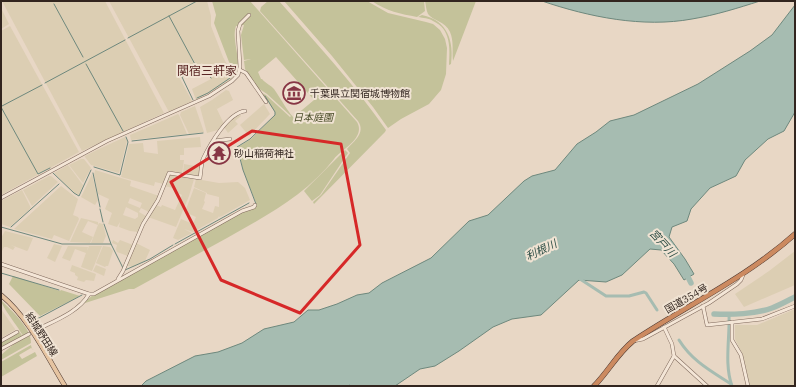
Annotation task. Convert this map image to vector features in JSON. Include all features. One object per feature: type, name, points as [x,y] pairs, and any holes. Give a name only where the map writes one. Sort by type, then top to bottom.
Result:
[{"type":"highway","name":"国道354号","points":[[594,386],[621,352],[632,341],[743,275],[768,257],[795,234]]},
{"type":"main road","name":"結城野田線","points":[[1,295],[20,315],[65,386]]},
{"type":"street","points":[[1,198],[106,142],[209,96],[232,81],[240,70],[238,31],[240,24],[250,15]]},
{"type":"street","points":[[240,70],[247,74],[266,102]]},
{"type":"street","points":[[116,281],[124,269],[143,224],[158,200],[169,173],[200,178],[203,159],[220,130],[239,112],[245,111]]},
{"type":"street","points":[[214,141],[230,139]]},
{"type":"street","points":[[1,264],[90,294],[94,294],[242,211],[253,208],[255,205]]},
{"type":"street","points":[[632,341],[643,339],[720,296],[737,284],[743,275]]},
{"type":"street","points":[[36,330],[76,308],[87,299],[90,294]]},
{"type":"street","points":[[703,306],[707,325],[762,319],[795,306]]},
{"type":"street","points":[[730,322],[732,340],[741,355],[748,386]]},
{"type":"street","points":[[657,386],[674,356],[674,349],[664,327]]},
{"type":"street","points":[[1,341],[17,332]]},
{"type":"street","points":[[1,349],[29,334]]},
{"type":"street","points":[[674,356],[707,386]]},
{"type":"highlighted area","points":[[252,131],[341,144],[360,245],[300,313],[221,280],[171,182]]},
{"type":"shaded area","points":[[2,1],[105,1],[164,113],[82,151]]},
{"type":"shaded area","points":[[109,1],[207,1],[211,16],[211,26],[223,57],[234,77],[196,100],[192,89],[211,79],[202,63],[179,77],[192,101],[169,112]]},
{"type":"shaded area","points":[[1,8],[9,24],[1,29]]},
{"type":"shaded area","points":[[10,26],[79,152],[1,195],[1,31]]},
{"type":"shaded area","points":[[226,90],[229,91],[233,100],[217,109],[214,103],[224,124],[218,130],[207,133],[200,107]]},
{"type":"shaded area","points":[[264,104],[270,114],[249,136],[240,125]]},
{"type":"shaded area","points":[[195,106],[204,132],[189,134],[180,115],[181,112]]},
{"type":"shaded area","points":[[239,113],[241,116],[235,121],[238,124],[228,133],[224,127]]},
{"type":"shaded area","points":[[178,114],[187,134],[131,140],[130,135]]},
{"type":"shaded area","points":[[125,137],[127,141],[119,173],[91,165],[85,157],[101,148]]},
{"type":"shaded area","points":[[200,137],[201,147],[184,148],[184,155],[180,155],[180,160],[184,160],[182,173],[169,171],[164,184],[155,182],[154,186],[121,177],[129,144],[143,143],[144,152],[158,154],[157,141]]},
{"type":"shaded area","points":[[84,159],[91,168],[83,183],[69,165]]},
{"type":"shaded area","points":[[184,164],[200,167],[198,177],[183,173]]},
{"type":"shaded area","points":[[68,165],[83,185],[79,195],[74,193],[54,173]]},
{"type":"shaded area","points":[[95,170],[131,181],[130,186],[159,196],[149,212],[141,208],[139,212],[146,216],[138,232],[119,227],[120,222],[117,227],[108,224],[112,213],[105,209],[109,199],[98,194],[94,175]],"holes":[[[130,198],[142,203],[140,208],[128,203]],[[126,207],[138,213],[138,217],[135,219],[123,215]]]},
{"type":"shaded area","points":[[92,174],[98,200],[95,205],[81,197]]},
{"type":"shaded area","points":[[171,174],[194,179],[189,196],[176,227],[148,217],[156,205],[161,207],[162,205],[175,210],[182,195],[176,192],[176,189],[165,186]]},
{"type":"shaded area","points":[[49,176],[58,182],[32,206],[23,190]]},
{"type":"shaded area","points":[[196,179],[219,183],[238,182],[245,188],[250,200],[222,216],[219,216],[193,232],[184,229],[192,233],[178,240],[173,238],[181,219],[193,224],[196,217],[185,212],[194,188],[206,193],[205,202],[202,209],[213,213],[215,206],[219,207],[219,197],[207,194],[207,193],[194,187]]},
{"type":"shaded area","points":[[61,186],[78,199],[73,215],[79,219],[69,241],[54,235],[52,239],[14,229]]},
{"type":"shaded area","points":[[22,190],[31,208],[10,227],[1,224],[1,201]]},
{"type":"shaded area","points":[[81,218],[98,222],[98,225],[88,221],[82,232],[93,237],[90,243],[70,242]]},
{"type":"shaded area","points":[[99,223],[103,224],[106,236],[103,243],[91,243]]},
{"type":"shaded area","points":[[5,231],[33,238],[28,250],[27,251],[11,245],[15,247],[13,250],[4,247],[1,253],[1,238]]},
{"type":"shaded area","points":[[113,240],[118,243],[120,240],[133,245],[128,256],[117,252],[117,245],[112,243]]},
{"type":"shaded area","points":[[136,243],[150,250],[145,261],[132,267],[126,265]]},
{"type":"shaded area","points":[[54,244],[62,246],[55,262],[47,258]]},
{"type":"shaded area","points":[[68,246],[88,247],[87,251],[89,246],[102,246],[92,271],[81,267],[86,253],[75,249],[70,261],[62,258]]},
{"type":"shaded area","points":[[103,246],[110,247],[113,251],[108,266],[105,267],[96,263]]},
{"type":"shaded area","points":[[795,251],[795,285],[744,307],[735,294]]},
{"type":"shaded area","points":[[72,265],[96,274],[94,281],[86,280],[84,282],[77,280],[78,277],[75,273],[70,271]]},
{"type":"shaded area","points":[[96,265],[106,269],[104,276],[93,271]]},
{"type":"shaded area","points":[[1,309],[15,330],[1,338]]},
{"type":"shaded area","points":[[795,309],[795,386],[750,386],[742,353],[735,339],[735,325],[757,325]]},
{"type":"green space","name":"日本庭園","points":[[212,1],[250,1],[357,122],[359,128],[356,138],[299,194],[271,213],[134,289],[129,289],[82,304],[93,295],[241,212],[253,209],[256,203],[243,170],[238,147],[251,139],[275,115],[275,112],[262,93],[290,117],[291,116],[267,94],[258,88],[245,69],[244,61],[251,59],[244,60],[241,35],[244,25],[236,26],[235,38],[238,67],[236,72],[229,62],[214,23],[216,15]],"holes":[[[276,57],[314,100],[296,115],[299,119],[297,121],[287,110],[274,89],[261,79],[258,72]]]},
{"type":"green space","points":[[268,1],[279,1],[348,80],[386,130],[314,204],[313,202],[321,195],[350,153],[347,149],[356,140],[361,129],[358,121],[260,11],[261,7]]},
{"type":"green space","points":[[284,1],[367,1],[388,13],[433,24],[440,30],[445,39],[447,48],[446,74],[441,90],[429,104],[388,128],[332,56]]},
{"type":"green space","points":[[372,1],[424,1],[425,11],[417,17],[388,10]]},
{"type":"green space","points":[[425,1],[476,1],[453,61],[450,32],[442,23],[428,14]]},
{"type":"green space","points":[[422,15],[438,22],[447,33],[450,40],[452,56],[451,64],[449,65],[449,46],[446,34],[439,24],[428,19],[418,17]]},
{"type":"green space","points":[[345,150],[348,153],[320,195],[312,201],[304,191]]},
{"type":"green space","points":[[13,276],[80,296],[40,316],[9,284]]},
{"type":"green space","points":[[1,300],[25,326],[28,332],[31,343],[1,360],[1,355],[15,343],[29,336],[28,333],[23,336]]},
{"type":"green space","points":[[19,331],[23,337],[1,348],[1,342]]},
{"type":"green space","points":[[31,345],[32,349],[31,348],[19,355],[22,359],[35,352],[37,356],[1,377],[1,362]]},
{"type":"water","points":[[542,1],[760,1],[727,11],[692,19],[654,22],[597,16]]},
{"type":"water","name":"利根川","points":[[795,5],[795,112],[784,131],[768,139],[745,160],[736,176],[710,188],[691,209],[687,221],[672,227],[669,237],[694,274],[684,280],[674,264],[661,250],[650,249],[622,275],[606,282],[579,280],[541,315],[512,319],[493,327],[435,366],[420,369],[395,386],[141,386],[146,381],[195,356],[218,352],[242,343],[264,329],[294,322],[308,310],[319,310],[357,295],[369,293],[382,283],[431,258],[469,221],[488,215],[524,181],[532,176],[555,170],[577,144],[610,121],[634,115],[698,84],[750,51],[772,35]]},
{"type":"waterway","points":[[128,38],[197,1]]},
{"type":"waterway","points":[[54,4],[83,57]]},
{"type":"waterway","points":[[169,16],[197,68],[182,77],[193,100]]},
{"type":"waterway","points":[[45,83],[125,40]]},
{"type":"waterway","points":[[86,64],[123,131]]},
{"type":"waterway","points":[[197,68],[202,65],[211,78]]},
{"type":"waterway","points":[[197,98],[208,93],[233,76]]},
{"type":"waterway","points":[[2,106],[42,85]]},
{"type":"waterway","points":[[256,204],[243,170],[237,147],[250,139],[275,115],[275,112],[265,96]]},
{"type":"waterway","points":[[1,107],[38,174],[50,168]]},
{"type":"waterway","points":[[132,141],[203,133]]},
{"type":"waterway","points":[[94,167],[120,175],[128,142],[126,137]]},
{"type":"waterway","points":[[53,173],[79,196],[91,170]]},
{"type":"waterway","points":[[93,173],[100,207]]},
{"type":"waterway","points":[[11,227],[59,184]]},
{"type":"waterway","points":[[175,244],[249,203]]},
{"type":"waterway","points":[[100,209],[103,222]]},
{"type":"waterway","points":[[104,224],[111,244]]},
{"type":"waterway","points":[[1,227],[62,244],[111,244],[123,268]]},
{"type":"waterway","points":[[125,270],[150,259],[173,245]]},
{"type":"waterway","name":"宮戸川","points":[[685,271],[691,283]]},
{"type":"waterway","points":[[1,273],[59,290]]},
{"type":"waterway","points":[[580,279],[606,296],[629,296],[644,292],[657,310]]},
{"type":"waterway","points":[[37,319],[82,295]]},
{"type":"waterway","name":"宮戸川","points":[[714,314],[759,312],[775,307],[795,297]]},
{"type":"waterway","points":[[729,315],[728,369],[732,386]]},
{"type":"waterway","points":[[679,340],[696,360],[731,384]]},
{"type":"place","name":"千葉県立関宿城博物館","points":[[294,93]]},
{"type":"place","name":"砂山稲荷神社","points":[[219,153]]},
{"type":"district","name":"関宿三軒家","points":[[207,71]]}]
